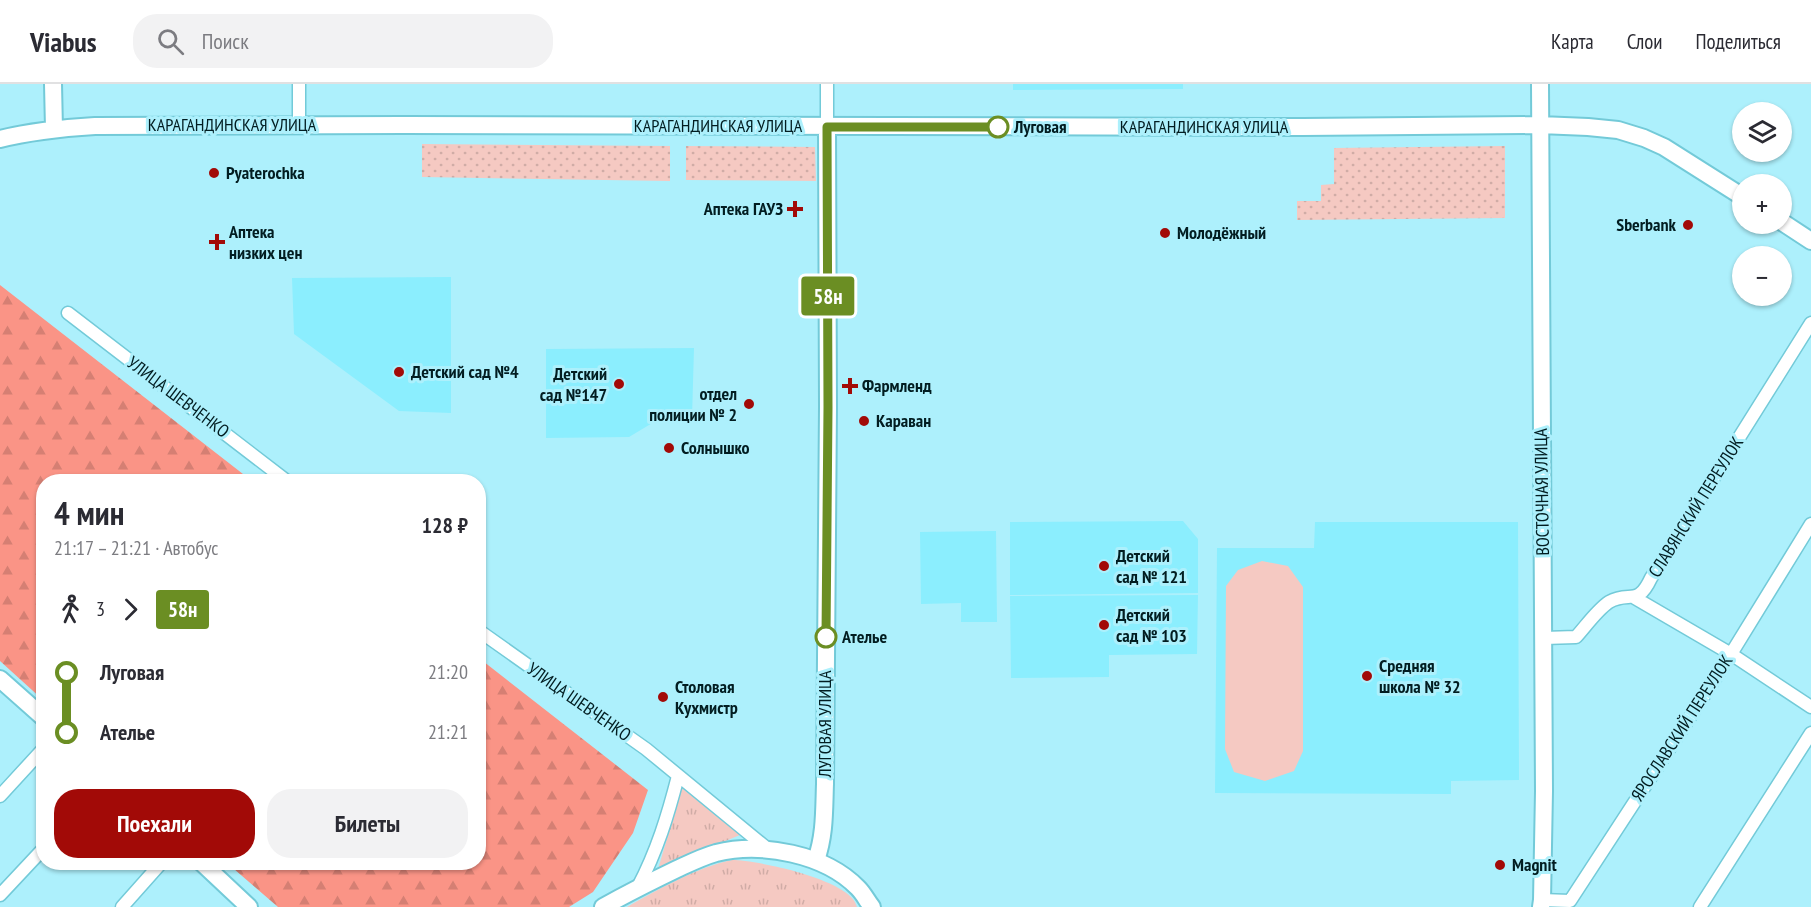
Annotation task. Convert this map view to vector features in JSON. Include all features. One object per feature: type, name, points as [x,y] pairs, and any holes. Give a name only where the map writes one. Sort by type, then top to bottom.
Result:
[{"type":"main road","points":[[53,84],[54,129]]},
{"type":"main road","name":"ВОСТОЧНАЯ УЛИЦА","points":[[1540,84],[1544,638],[1542,903]]},
{"type":"main road","name":"КАРАГАНДИНСКАЯ УЛИЦА","points":[[0,139],[27,132],[95,126],[1303,127],[1540,125],[1618,130],[1644,138],[1664,147],[1732,190]]},
{"type":"main road","name":"ЛУГОВАЯ УЛИЦА","points":[[816,860],[824,829],[825,784],[828,418],[827,127]]},
{"type":"main road","points":[[1792,229],[1811,241]]},
{"type":"main road","points":[[0,679],[36,711]]},
{"type":"main road","points":[[603,907],[638,887],[700,858],[716,853],[744,850],[770,851],[816,860],[850,881],[858,888],[870,906]]},
{"type":"main road","points":[[210,870],[249,907]]},
{"type":"street","points":[[299,84],[300,125]]},
{"type":"street","name":"ЛУГОВАЯ УЛИЦА","points":[[826,84],[827,127]]},
{"type":"street","name":"УЛИЦА ШЕВЧЕНКО","points":[[68,313],[278,474]]},
{"type":"street","name":"СЛАВЯНСКИЙ ПЕРЕУЛОК","points":[[1635,598],[1646,590],[1811,323]]},
{"type":"street","name":"ЯРОСЛАВСКИЙ ПЕРЕУЛОК","points":[[1542,903],[1574,904],[1811,524]]},
{"type":"street","points":[[1544,638],[1576,637],[1607,604],[1619,598],[1635,598],[1731,654],[1811,707]]},
{"type":"street","name":"УЛИЦА ШЕВЧЕНКО","points":[[486,636],[646,749],[770,851]]},
{"type":"street","points":[[1700,907],[1811,733]]},
{"type":"street","points":[[0,796],[36,757]]},
{"type":"street","points":[[638,887],[666,824],[678,776]]},
{"type":"street","points":[[0,895],[36,857]]},
{"type":"street","points":[[122,907],[155,870]]},
{"type":"shaded area","points":[[1013,84],[1183,84],[1183,89],[1013,90]]},
{"type":"shaded area","name":"Детский сад №4","points":[[451,277],[451,413],[399,411],[294,334],[292,278]]},
{"type":"shaded area","name":"Детский сад №147","points":[[694,348],[692,418],[659,419],[629,437],[546,438],[546,349]]},
{"type":"shaded area","name":"Детский сад № 121","points":[[1183,521],[1198,539],[1198,593],[1010,595],[1010,522]]},
{"type":"shaded area","name":"Средняя школа № 32","points":[[1315,522],[1518,522],[1519,780],[1451,781],[1451,794],[1215,793],[1217,548],[1314,548]]},
{"type":"shaded area","points":[[996,531],[997,622],[961,622],[961,603],[921,604],[920,532]]},
{"type":"shaded area","name":"Детский сад № 103","points":[[1198,595],[1197,654],[1109,655],[1109,677],[1011,678],[1010,596]]},
{"type":"green space","points":[[422,144],[670,146],[670,181],[422,177]]},
{"type":"green space","points":[[686,146],[815,147],[816,181],[686,180]]},
{"type":"green space","points":[[1505,146],[1505,218],[1297,220],[1297,201],[1321,201],[1321,185],[1334,184],[1334,148]]},
{"type":"green space","points":[[0,285],[243,474],[36,474],[36,694],[0,661]]},
{"type":"green space","points":[[1262,561],[1288,566],[1303,587],[1303,751],[1294,771],[1265,781],[1234,772],[1225,749],[1226,586],[1238,570]]},
{"type":"green space","points":[[486,663],[648,790],[633,833],[593,892],[569,907],[278,907],[235,870],[486,870]]},
{"type":"green space","points":[[682,788],[740,835],[658,869]]},
{"type":"green space","points":[[732,860],[781,868],[822,880],[852,897],[857,907],[627,907],[692,873]]},
{"type":"bus line","name":"58н","points":[[826,637],[827,127],[998,127]]},
{"type":"place","name":"Луговая","points":[[998,127]]},
{"type":"place","name":"Pyaterochka","points":[[214,173]]},
{"type":"place","name":"Аптека ГАУЗ","points":[[795,209]]},
{"type":"place","name":"Sberbank","points":[[1688,225]]},
{"type":"place","name":"Молодёжный","points":[[1165,233]]},
{"type":"place","name":"Аптека низких цен","points":[[217,242]]},
{"type":"place","name":"Детский сад №4","points":[[399,372]]},
{"type":"place","name":"Детский сад №147","points":[[619,384]]},
{"type":"place","name":"Фармленд","points":[[850,386]]},
{"type":"place","name":"отдел полиции № 2","points":[[749,404]]},
{"type":"place","name":"Караван","points":[[864,421]]},
{"type":"place","name":"Солнышко","points":[[669,448]]},
{"type":"place","name":"Детский сад № 121","points":[[1104,566]]},
{"type":"place","name":"Детский сад № 103","points":[[1104,625]]},
{"type":"place","name":"Ателье","points":[[826,637]]},
{"type":"place","name":"Средняя школа № 32","points":[[1367,676]]},
{"type":"place","name":"Столовая Кухмистр","points":[[663,697]]},
{"type":"place","name":"Magnit","points":[[1500,865]]}]
